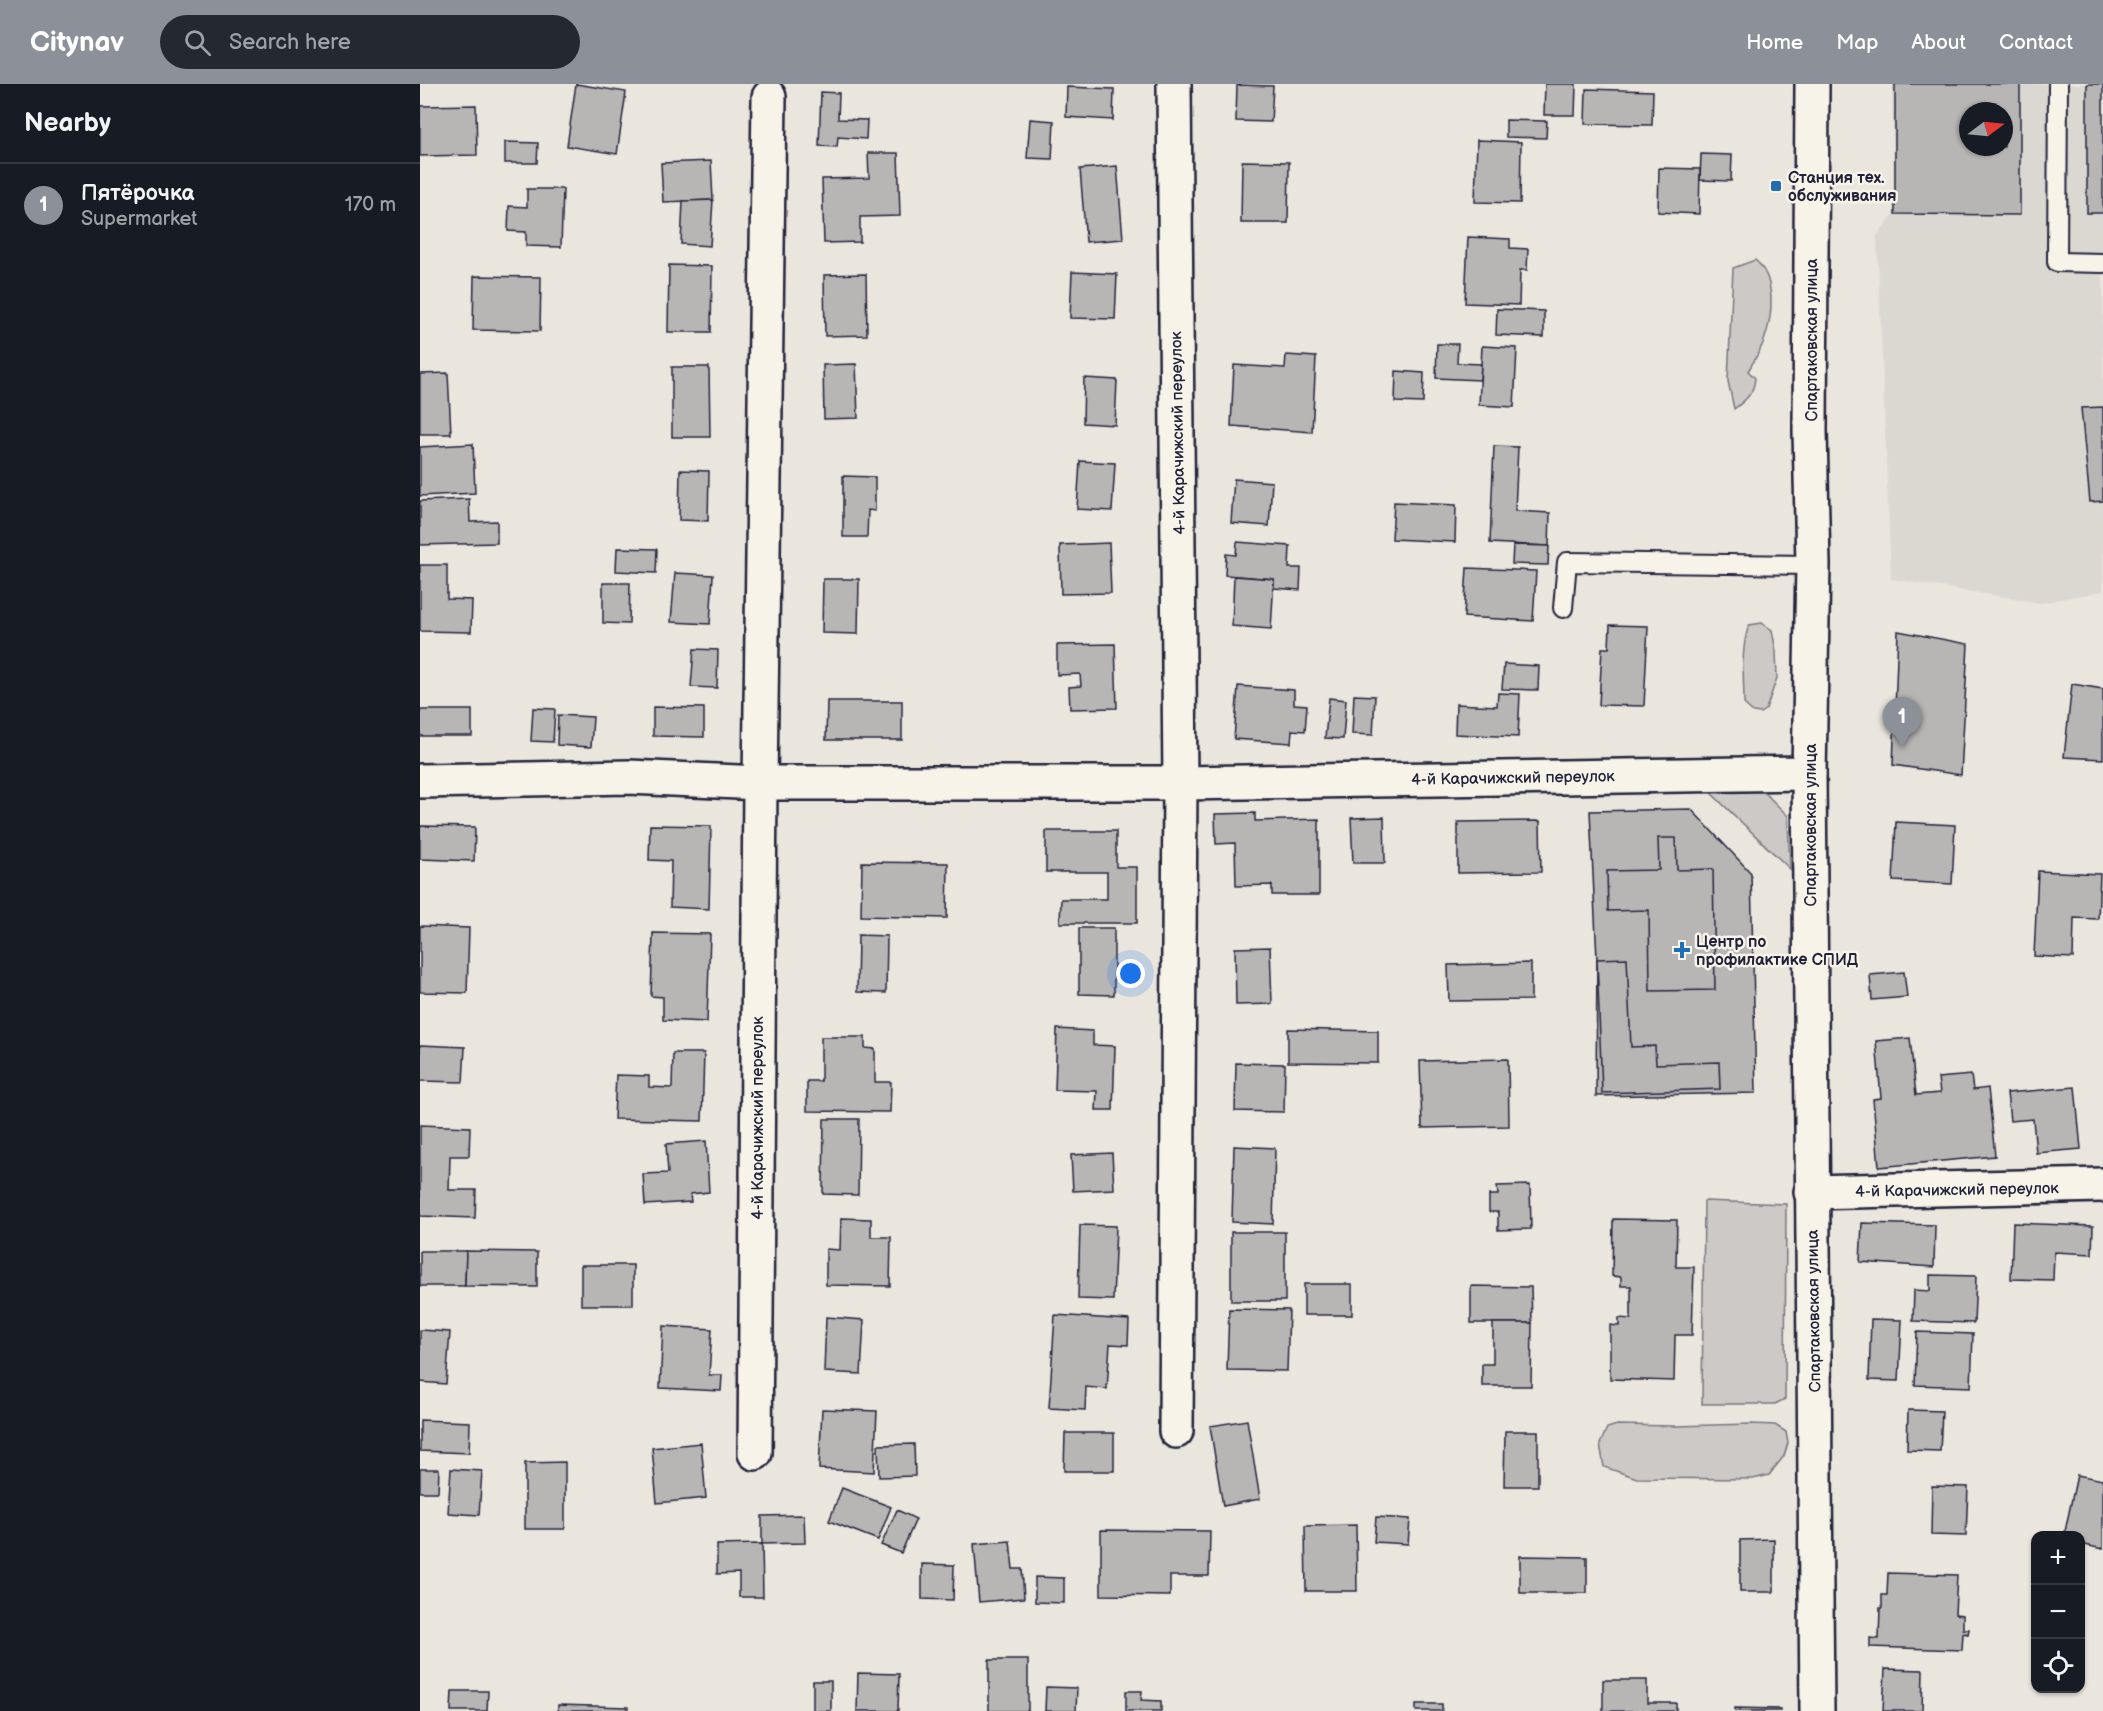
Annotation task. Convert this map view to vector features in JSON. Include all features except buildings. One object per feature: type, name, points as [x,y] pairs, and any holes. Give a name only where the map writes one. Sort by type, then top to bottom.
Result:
[{"type":"street","name":"4-й Карачижский переулок","points":[[1174,84],[1180,783],[1176,1431]]},
{"type":"street","name":"Спартаковская улица","points":[[1812,84],[1810,431],[1813,564],[1809,773],[1817,1711]]},
{"type":"street","name":"4-й Карачижский переулок","points":[[755,1453],[760,783],[769,97]]},
{"type":"street","name":"4-й Карачижский переулок","points":[[420,780],[629,777],[760,783],[1180,783],[1809,773]]},
{"type":"street","name":"4-й Карачижский переулок","points":[[1811,1192],[2103,1185]]},
{"type":"lane","points":[[2058,84],[2057,262],[2103,263]]},
{"type":"lane","points":[[1563,608],[1567,562],[1813,564]]},
{"type":"shaded area","points":[[1892,84],[2103,84],[2103,591],[2041,603],[1891,579],[1877,235],[1894,214]]},
{"type":"shaded area","points":[[1755,260],[1762,267],[1770,286],[1770,318],[1763,342],[1748,371],[1755,378],[1753,388],[1746,399],[1734,409],[1728,381],[1733,268]]},
{"type":"shaded area","points":[[1762,623],[1772,630],[1776,651],[1777,678],[1766,709],[1760,713],[1753,712],[1744,704],[1743,664],[1744,644],[1749,625]]},
{"type":"shaded area","points":[[1709,791],[1763,791],[1788,816],[1790,869]]},
{"type":"shaded area","points":[[1704,1201],[1786,1204],[1785,1399],[1775,1404],[1702,1404]]},
{"type":"shaded area","points":[[1617,1425],[1775,1425],[1786,1432],[1788,1443],[1784,1456],[1769,1475],[1753,1479],[1637,1478],[1604,1467],[1600,1444],[1607,1428]]},
{"type":"place","name":"Станция тех. обслуживания","points":[[1776,186]]},
{"type":"place","name":"Пятёрочка","points":[[1902,747]]},
{"type":"place","name":"Центр по профилактике СПИД","points":[[1682,950]]}]
